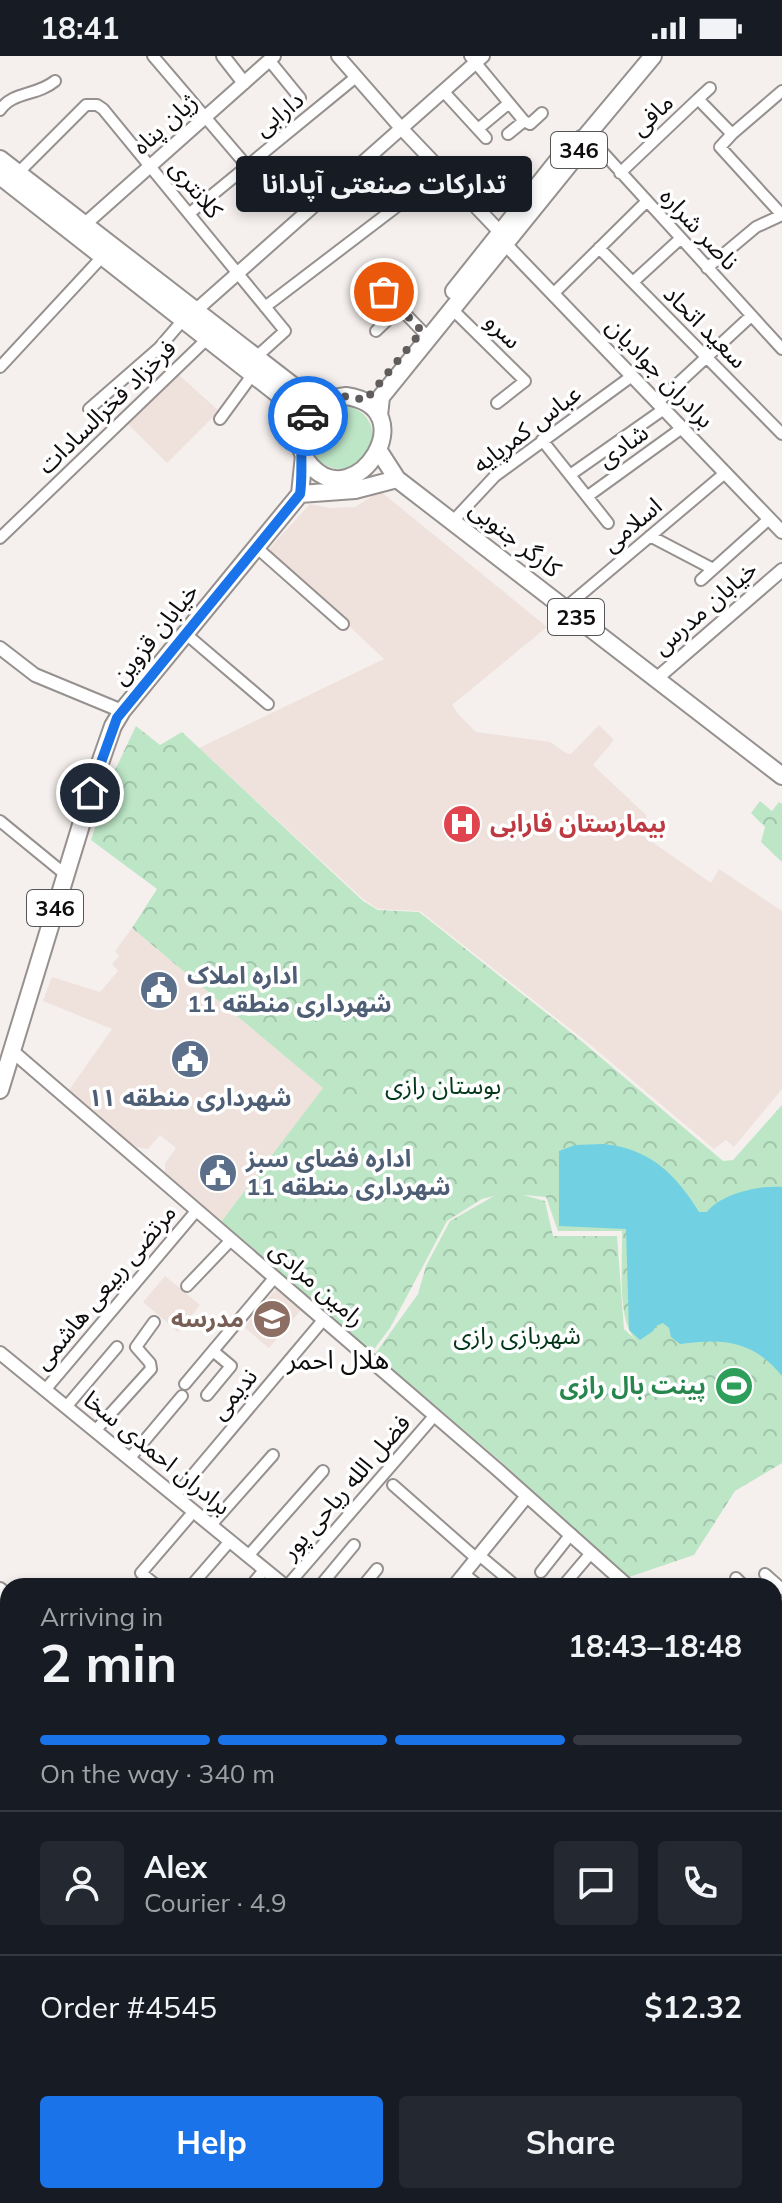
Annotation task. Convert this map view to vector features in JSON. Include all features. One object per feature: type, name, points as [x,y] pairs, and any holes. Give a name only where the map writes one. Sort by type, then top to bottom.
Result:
[{"type":"main road","name":"346","points":[[365,401],[502,238],[576,156],[587,135],[653,56]]},
{"type":"main road","points":[[0,159],[85,224],[189,315],[313,411]]},
{"type":"main road","points":[[0,176],[102,257],[189,315],[207,339],[254,366]]},
{"type":"main road","name":"346","points":[[379,416],[381,397],[453,310],[502,238]]},
{"type":"main road","points":[[304,455],[312,468],[323,476],[344,479],[362,470],[379,451],[382,427],[379,416],[365,401],[346,396],[336,397],[313,411],[302,430],[304,455],[300,494],[355,490],[397,479]]},
{"type":"main road","name":"کارگر جنوبی","points":[[379,451],[397,479],[782,776]]},
{"type":"main road","name":"خیابان قزوین","points":[[0,1090],[105,748],[122,711],[300,494]]},
{"type":"street","points":[[153,56],[247,166]]},
{"type":"street","points":[[223,56],[244,83]]},
{"type":"street","name":"برادران جوادیان","points":[[338,56],[553,294],[782,532]]},
{"type":"street","points":[[272,58],[300,98]]},
{"type":"street","name":"ژیان پناه","points":[[85,224],[272,58]]},
{"type":"street","points":[[89,409],[159,348],[189,315],[443,91],[476,58],[524,121],[530,124],[542,113]]},
{"type":"street","name":"دارابی","points":[[190,213],[356,77]]},
{"type":"street","points":[[0,110],[7,100],[44,90],[55,81]]},
{"type":"street","points":[[698,99],[710,88]]},
{"type":"street","points":[[443,91],[486,138]]},
{"type":"street","points":[[707,268],[756,227],[782,215],[720,147],[782,91]]},
{"type":"street","name":"مافی","points":[[620,173],[698,99],[732,134]]},
{"type":"street","points":[[478,129],[509,103]]},
{"type":"street","name":"کلانتری","points":[[18,173],[86,105],[97,105],[103,109],[285,331],[254,366]]},
{"type":"street","points":[[508,134],[524,121]]},
{"type":"street","name":"ناصر شراره","points":[[587,135],[782,349]]},
{"type":"street","points":[[265,307],[442,172]]},
{"type":"street","points":[[296,183],[315,204]]},
{"type":"street","points":[[553,294],[646,202]]},
{"type":"street","points":[[633,282],[680,239]]},
{"type":"street","name":"سعید اتحاد","points":[[599,248],[782,434]]},
{"type":"street","points":[[0,367],[102,257]]},
{"type":"street","points":[[368,275],[422,331]]},
{"type":"street","points":[[376,331],[400,308]]},
{"type":"street","name":"سرو","points":[[453,310],[525,381],[497,403]]},
{"type":"street","points":[[570,475],[660,406],[706,357],[751,316]]},
{"type":"street","name":"فرخزاد فخرالسادات","points":[[0,538],[207,339]]},
{"type":"street","points":[[220,419],[254,366]]},
{"type":"street","name":"عباس کمرپایه","points":[[453,521],[486,483],[632,376]]},
{"type":"street","name":"شادی","points":[[588,496],[682,428]]},
{"type":"street","points":[[542,440],[608,523]]},
{"type":"street","name":"اسلامی","points":[[565,608],[725,473]]},
{"type":"street","points":[[701,580],[769,519]]},
{"type":"street","points":[[650,536],[713,569]]},
{"type":"street","points":[[256,547],[343,624]]},
{"type":"street","name":"خیابان مدرس","points":[[656,679],[782,570]]},
{"type":"street","points":[[186,634],[268,704]]},
{"type":"street","points":[[0,648],[35,675],[122,711]]},
{"type":"street","points":[[0,821],[66,875]]},
{"type":"street","name":"رامین مرادی","points":[[11,1050],[435,1415],[571,1534],[616,1578]]},
{"type":"street","name":"مرتضی ربیعی هاشمی","points":[[45,1390],[197,1210]]},
{"type":"street","points":[[187,1286],[231,1240]]},
{"type":"street","points":[[185,1384],[275,1277]]},
{"type":"street","name":"ندیمی","points":[[175,1496],[324,1319]]},
{"type":"street","points":[[95,1431],[151,1369],[150,1363],[136,1347],[154,1322]]},
{"type":"street","points":[[66,1407],[117,1347]]},
{"type":"street","points":[[207,1395],[231,1366],[213,1351]]},
{"type":"street","name":"برادران احمدی سخا","points":[[0,1353],[276,1578]]},
{"type":"street","points":[[129,1459],[182,1396]]},
{"type":"street","name":"فضل الله ریاحی پور","points":[[293,1578],[435,1415]]},
{"type":"street","points":[[211,1525],[273,1455]]},
{"type":"street","points":[[248,1556],[323,1471]]},
{"type":"street","points":[[393,1485],[506,1578]]},
{"type":"street","points":[[461,1578],[527,1496]]},
{"type":"street","points":[[147,1578],[141,1573],[189,1517]]},
{"type":"street","points":[[541,1572],[571,1534]]},
{"type":"street","points":[[198,1578],[230,1541]]},
{"type":"street","points":[[327,1578],[354,1545]]},
{"type":"street","points":[[570,1578],[591,1553]]},
{"type":"street","points":[[258,1578],[265,1569]]},
{"type":"street","points":[[370,1578],[377,1569]]},
{"type":"street","points":[[464,1574],[469,1578]]},
{"type":"street","points":[[765,1574],[770,1578]]},
{"type":"shaded area","points":[[178,374],[219,411],[167,463],[128,424]]},
{"type":"shaded area","name":"بیمارستان فارابی","points":[[380,491],[547,627],[452,705],[460,716],[476,732],[550,742],[571,754],[599,725],[614,740],[593,765],[647,816],[638,832],[711,883],[719,869],[782,911],[782,1089],[734,1147],[726,1140],[714,1149],[588,1043],[420,911],[378,909],[363,899],[199,748],[384,659],[268,550],[310,504],[330,508],[355,507]]},
{"type":"shaded area","name":"شهرداری منطقه ۱۱","points":[[132,928],[324,1088],[221,1222],[165,1172],[165,1163],[176,1148],[160,1135],[148,1149],[135,1147],[69,1090],[112,1029],[43,1001],[52,977],[100,992],[118,971],[112,964],[119,956],[115,951]]},
{"type":"shaded area","name":"مدرسه","points":[[165,1276],[200,1305],[178,1332],[143,1302]]},
{"type":"shaded area","name":"مدرسه","points":[[276,1289],[301,1310],[269,1348],[244,1327]]},
{"type":"green space","points":[[341,405],[353,407],[364,414],[371,425],[371,449],[364,460],[353,467],[341,469],[329,467],[318,460],[311,449],[309,437],[311,425],[318,414],[329,407]]},
{"type":"green space","name":"بوستان رازی","points":[[136,726],[160,745],[182,732],[363,901],[378,910],[419,912],[579,1039],[723,1161],[733,1160],[782,1105],[782,1463],[735,1491],[694,1555],[626,1578],[499,1460],[375,1354],[418,1294],[426,1266],[450,1221],[494,1196],[482,1199],[447,1221],[390,1328],[372,1352],[221,1222],[323,1088],[132,928],[157,889],[91,840],[114,772]],"holes":[[[523,1195],[546,1197],[558,1231],[622,1231],[623,1304],[630,1331],[636,1340],[624,1329],[617,1236],[553,1236],[545,1201]]]},
{"type":"green space","points":[[760,801],[772,811],[779,802],[782,804],[782,862],[761,842],[765,827],[751,813]]},
{"type":"water","points":[[603,1144],[634,1151],[660,1165],[681,1186],[699,1212],[707,1212],[721,1200],[741,1192],[782,1187],[782,1376],[760,1355],[736,1344],[710,1341],[680,1344],[671,1337],[669,1328],[663,1323],[640,1340],[629,1330],[626,1229],[559,1226],[559,1151],[575,1145]]},
{"type":"way so far","points":[[308,416],[318,405],[336,397],[357,397],[365,401],[422,331],[384,292]]},
{"type":"place","name":"تدارکات صنعتی آپادانا","points":[[384,292]]},
{"type":"place","name":"بیمارستان فارابی","points":[[462,824]]},
{"type":"place","name":"اداره املاک شهرداری منطقه 11","points":[[159,990]]},
{"type":"place","name":"شهرداری منطقه ۱۱","points":[[190,1059]]},
{"type":"place","name":"اداره فضای سبز شهرداری منطقه 11","points":[[218,1173]]},
{"type":"place","name":"مدرسه","points":[[272,1319]]},
{"type":"place","name":"پینت بال رازی","points":[[734,1386]]},
{"type":"district","name":"هلال احمر","points":[[338,1360]]},
{"type":"route","points":[[90,793],[117,718],[300,494],[304,455],[301,439],[308,416]]},
{"type":"park label","name":"شهربازی رازی","points":[[517,1336]]}]
